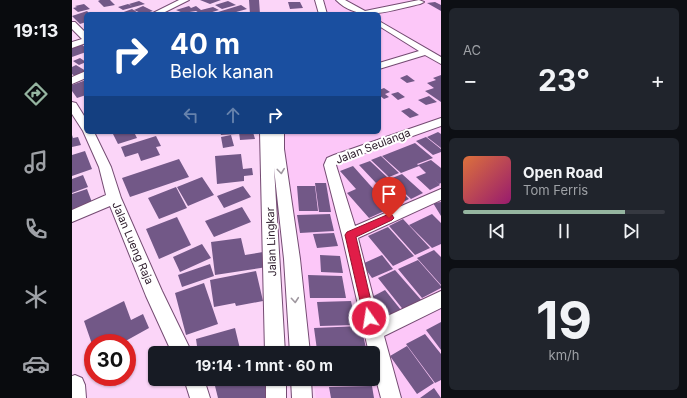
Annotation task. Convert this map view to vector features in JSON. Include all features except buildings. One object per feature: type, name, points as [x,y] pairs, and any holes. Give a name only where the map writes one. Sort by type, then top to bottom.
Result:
[{"type":"street","points":[[160,12],[185,0]]},
{"type":"street","points":[[313,0],[314,12]]},
{"type":"street","points":[[319,0],[322,12]]},
{"type":"street","points":[[340,0],[360,12]]},
{"type":"street","points":[[372,12],[420,2]]},
{"type":"street","points":[[166,10],[172,12]]},
{"type":"street","points":[[72,24],[84,37]]},
{"type":"street","points":[[381,24],[441,61]]},
{"type":"street","points":[[72,45],[84,40]]},
{"type":"street","points":[[381,65],[426,52]]},
{"type":"street","points":[[72,81],[84,75]]},
{"type":"street","points":[[72,105],[84,125]]},
{"type":"street","name":"Jalan Seulanga","points":[[390,398],[350,235],[330,165],[331,161],[440,123]]},
{"type":"street","name":"Jalan Lueng Raja","points":[[89,134],[155,296],[179,346]]},
{"type":"street","name":"Jalan Lingkar","points":[[266,134],[275,346]]},
{"type":"street","points":[[278,134],[278,149],[292,259],[299,346]]},
{"type":"street","points":[[350,235],[441,194]]},
{"type":"street","points":[[72,216],[114,198]]},
{"type":"street","points":[[373,332],[441,299]]},
{"type":"street","points":[[196,386],[200,398]]},
{"type":"street","points":[[276,386],[276,398]]},
{"type":"street","points":[[301,386],[302,398]]},
{"type":"shaded area","points":[[323,0],[441,0],[441,398],[316,398],[314,386],[380,386],[380,346],[309,346],[283,150],[285,134],[381,134],[381,12],[326,12]]},
{"type":"route","points":[[369,318],[350,235],[389,218]]}]
